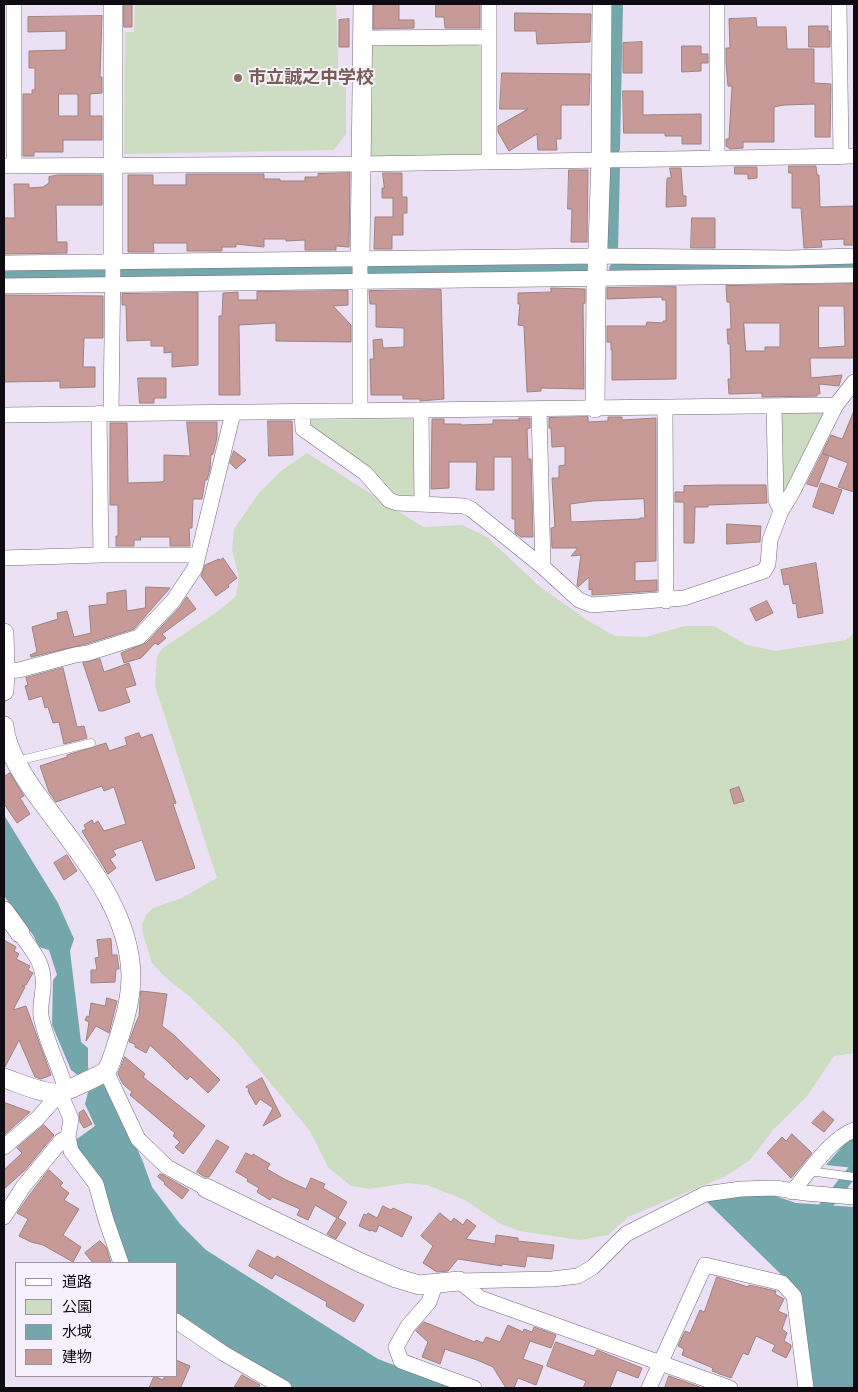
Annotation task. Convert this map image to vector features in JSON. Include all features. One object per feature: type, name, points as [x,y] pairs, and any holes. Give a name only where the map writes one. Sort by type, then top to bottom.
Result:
[{"type":"street","points":[[14,4],[9,166],[360,164],[601,159],[848,157],[839,4]]},
{"type":"street","points":[[101,555],[105,413],[113,274],[113,4]]},
{"type":"street","points":[[360,410],[360,164],[363,4]]},
{"type":"street","points":[[489,4],[489,161]]},
{"type":"street","points":[[595,408],[596,289],[601,159],[602,4]]},
{"type":"street","points":[[717,4],[717,158]]},
{"type":"street","points":[[363,38],[488,37]]},
{"type":"street","points":[[4,262],[113,274],[598,268],[854,256]]},
{"type":"street","points":[[4,286],[113,274],[360,270],[598,268],[854,275]]},
{"type":"street","points":[[302,412],[303,429],[365,473],[388,500],[397,503],[464,506],[471,509],[543,567],[579,600],[592,605],[684,598],[764,571],[768,564],[770,540],[781,511],[836,405],[854,382]]},
{"type":"street","points":[[4,415],[836,405]]},
{"type":"street","points":[[774,406],[776,500],[781,511]]},
{"type":"street","points":[[665,408],[666,600]]},
{"type":"street","points":[[539,409],[543,567]]},
{"type":"street","points":[[422,410],[422,504]]},
{"type":"street","points":[[5,671],[19,670],[88,653],[138,637],[173,601],[195,568],[232,413]]},
{"type":"street","points":[[4,558],[198,555]]},
{"type":"street","points":[[4,633],[4,691]]},
{"type":"street","points":[[4,726],[10,747],[24,776],[93,872],[116,914],[126,944],[131,976],[126,1014],[106,1071],[63,1092],[38,1118],[4,1147]]},
{"type":"street","points":[[4,911],[40,961],[44,975],[41,1015],[52,1055],[63,1077],[63,1092],[71,1119],[68,1137],[71,1151],[96,1184],[106,1220],[122,1262]]},
{"type":"street","points":[[106,1071],[138,1139],[167,1167],[206,1188],[379,1271],[420,1285],[435,1285],[459,1281],[552,1280],[578,1276],[593,1267],[626,1234],[705,1194],[741,1189],[775,1188],[854,1197]]},
{"type":"street","points":[[4,1078],[36,1089],[63,1092]]},
{"type":"street","points":[[799,1192],[835,1141],[854,1130]]},
{"type":"street","points":[[4,1217],[30,1179],[61,1141],[68,1137]]},
{"type":"street","points":[[649,1388],[705,1265],[782,1283],[794,1296],[806,1388]]},
{"type":"street","points":[[459,1281],[480,1298],[730,1388]]},
{"type":"street","points":[[435,1285],[429,1302],[408,1326],[396,1347],[401,1361],[474,1388]]},
{"type":"street","points":[[178,1323],[223,1353],[284,1388]]},
{"type":"lane","points":[[17,761],[91,743]]},
{"type":"lane","points":[[814,1172],[854,1177]]},
{"type":"green space","name":"市立誠之中学校","points":[[135,4],[336,4],[339,86],[346,86],[346,134],[334,150],[124,154],[125,32],[134,32]]},
{"type":"green space","points":[[375,45],[477,45],[484,49],[486,150],[481,157],[371,157],[368,153],[370,47]]},
{"type":"green space","points":[[821,412],[824,414],[787,494],[780,492],[782,413]]},
{"type":"green space","points":[[411,419],[414,421],[416,496],[393,495],[310,427],[308,423],[312,420]]},
{"type":"green space","points":[[307,453],[423,527],[462,525],[487,537],[539,586],[590,622],[615,636],[646,637],[684,626],[714,626],[747,645],[775,651],[846,640],[854,633],[854,1053],[834,1056],[807,1096],[773,1130],[750,1160],[726,1176],[628,1217],[608,1235],[580,1240],[519,1231],[499,1223],[465,1200],[427,1185],[407,1183],[370,1189],[351,1186],[328,1167],[310,1131],[235,1040],[152,963],[143,934],[142,924],[146,915],[153,908],[182,898],[217,878],[155,686],[157,656],[163,648],[221,609],[236,596],[239,577],[232,550],[234,529],[259,493],[281,471]]},
{"type":"water","points":[[4,815],[58,903],[74,939],[70,951],[81,1042],[88,1048],[89,1072],[79,1076],[71,1070],[52,1025],[53,980],[57,975],[49,950],[39,947],[33,935],[4,896]]},
{"type":"water","points":[[103,1084],[111,1090],[152,1187],[180,1224],[206,1250],[378,1359],[454,1388],[291,1388],[178,1318],[178,1262],[126,1262],[75,1150],[74,1141],[95,1126],[85,1104],[88,1092]]},
{"type":"water","points":[[854,1138],[854,1168],[826,1165],[847,1141]]},
{"type":"water","points":[[733,1193],[775,1196],[796,1203],[854,1207],[854,1388],[811,1388],[799,1292],[706,1201]]},
{"type":"building","points":[[124,4],[132,4],[132,27],[124,27]]},
{"type":"building","points":[[374,4],[399,4],[399,20],[414,20],[414,28],[374,29]]},
{"type":"building","points":[[436,4],[480,4],[480,28],[445,28],[444,17],[436,17]]},
{"type":"building","points":[[515,13],[591,14],[590,42],[537,44],[536,31],[515,31]]},
{"type":"building","points":[[102,16],[100,77],[102,77],[102,93],[90,94],[90,116],[102,116],[102,140],[63,140],[63,152],[34,152],[34,156],[23,156],[23,94],[32,94],[32,90],[35,90],[35,68],[29,68],[29,51],[66,50],[66,31],[28,32],[28,17]],"holes":[[[59,94],[78,94],[78,116],[59,116]]]},
{"type":"building","points":[[756,18],[757,27],[786,27],[787,49],[814,49],[814,83],[831,84],[830,137],[815,137],[815,104],[784,105],[774,107],[774,142],[743,142],[743,148],[730,149],[726,146],[726,139],[729,139],[732,86],[728,86],[726,63],[726,48],[730,48],[729,19]]},
{"type":"building","points":[[349,19],[349,47],[339,47],[339,20]]},
{"type":"building","points":[[809,26],[828,26],[828,31],[830,31],[830,47],[809,47]]},
{"type":"building","points":[[642,42],[642,73],[623,73],[623,43]]},
{"type":"building","points":[[682,46],[701,46],[701,54],[708,54],[708,63],[701,63],[701,71],[682,72]]},
{"type":"building","points":[[502,73],[590,74],[589,105],[561,105],[561,139],[556,139],[557,150],[538,150],[537,134],[509,151],[498,132],[498,126],[528,109],[500,109]]},
{"type":"building","points":[[623,91],[643,91],[643,115],[701,114],[701,144],[682,144],[682,136],[665,136],[665,133],[624,133]]},
{"type":"building","points":[[789,166],[816,166],[817,175],[819,175],[820,207],[854,206],[854,245],[844,245],[844,239],[821,240],[822,247],[804,248],[801,208],[792,208],[792,173],[789,173]]},
{"type":"building","points":[[735,167],[757,167],[757,178],[748,179],[748,174],[735,174]]},
{"type":"building","points":[[670,168],[681,168],[683,196],[686,196],[686,206],[666,207],[667,178],[671,178]]},
{"type":"building","points":[[569,170],[588,170],[587,242],[571,242],[572,209],[568,209]]},
{"type":"building","points":[[350,173],[349,247],[336,246],[336,250],[305,250],[305,240],[264,239],[264,247],[236,244],[236,247],[222,247],[222,251],[187,251],[187,243],[153,243],[154,252],[128,252],[128,175],[153,175],[153,185],[186,185],[186,174],[264,174],[264,179],[305,181],[305,177],[318,177],[318,174]]},
{"type":"building","points":[[383,173],[402,173],[402,197],[407,197],[407,213],[403,213],[403,235],[392,235],[392,249],[374,249],[375,217],[393,217],[393,198],[382,198],[382,188],[384,188]]},
{"type":"building","points":[[58,175],[102,175],[102,205],[56,205],[57,242],[67,242],[67,253],[4,254],[4,218],[15,218],[14,184],[29,184],[29,188],[43,187],[49,183],[49,177]]},
{"type":"building","points":[[692,218],[715,218],[715,248],[691,248]]},
{"type":"building","points":[[854,284],[854,358],[810,358],[811,378],[842,375],[839,386],[819,384],[820,394],[817,394],[817,396],[762,397],[762,393],[729,394],[728,379],[731,379],[730,344],[728,344],[727,329],[731,329],[730,302],[727,302],[726,286]],"holes":[[[819,306],[844,306],[845,346],[819,348]],[[744,323],[780,323],[780,347],[765,347],[765,351],[746,351]]]},
{"type":"building","points":[[676,287],[676,379],[612,380],[612,350],[611,342],[607,342],[607,326],[646,326],[647,322],[663,323],[663,321],[666,321],[666,300],[662,300],[662,297],[607,299],[607,288]]},
{"type":"building","points":[[551,288],[585,289],[585,303],[583,304],[584,389],[541,388],[541,391],[527,392],[524,326],[518,325],[520,304],[518,304],[518,293],[551,292]]},
{"type":"building","points":[[441,290],[444,399],[420,401],[420,399],[403,399],[403,395],[371,395],[370,359],[374,359],[373,340],[382,339],[383,348],[404,347],[404,328],[376,327],[376,304],[370,304],[369,291]]},
{"type":"building","points":[[348,291],[348,305],[333,306],[351,325],[351,342],[276,341],[276,323],[239,325],[240,395],[219,395],[219,316],[222,316],[223,293],[238,292],[238,300],[257,300],[257,292]]},
{"type":"building","points":[[198,293],[198,365],[172,367],[172,352],[164,353],[164,346],[151,346],[151,340],[127,341],[126,305],[122,305],[122,294]]},
{"type":"building","points":[[4,295],[103,296],[103,338],[84,338],[83,367],[95,367],[95,387],[60,388],[60,381],[4,382]]},
{"type":"building","points":[[138,378],[166,378],[166,398],[154,398],[154,403],[140,403]]},
{"type":"building","points":[[854,411],[854,492],[838,487],[848,463],[822,453],[831,435],[842,439]]},
{"type":"building","points":[[588,417],[588,422],[608,421],[608,417],[622,417],[622,420],[656,418],[656,561],[635,562],[635,581],[657,580],[657,591],[592,595],[592,589],[589,590],[589,577],[578,587],[577,585],[581,555],[571,556],[578,548],[552,548],[551,528],[555,527],[552,478],[559,478],[559,466],[565,465],[565,446],[552,447],[549,418]],"holes":[[[644,499],[645,518],[571,522],[570,504]]]},
{"type":"building","points":[[519,418],[530,418],[530,428],[527,429],[528,459],[531,459],[533,537],[521,537],[515,533],[515,519],[512,519],[512,457],[494,457],[494,490],[476,490],[477,462],[449,462],[449,488],[431,489],[432,419],[444,419],[444,424],[461,425],[493,424],[493,420],[519,420]]},
{"type":"building","points":[[268,421],[292,421],[293,455],[269,456]]},
{"type":"building","points":[[187,422],[217,422],[217,438],[213,454],[211,455],[210,469],[207,480],[205,480],[202,499],[193,499],[192,528],[189,528],[190,546],[170,546],[170,537],[140,537],[141,540],[134,540],[134,546],[116,546],[116,536],[118,536],[118,505],[110,505],[110,423],[127,423],[128,483],[164,481],[164,455],[190,456]]},
{"type":"building","points":[[234,451],[246,460],[236,469],[230,463]]},
{"type":"building","points":[[822,454],[829,456],[817,487],[807,484]]},
{"type":"building","points":[[821,483],[842,490],[833,514],[813,507]]},
{"type":"building","points":[[766,485],[767,503],[695,507],[694,543],[684,543],[684,502],[675,502],[675,492],[684,492],[684,486]]},
{"type":"building","points":[[727,524],[761,526],[760,542],[727,544]]},
{"type":"building","points":[[223,558],[237,578],[228,585],[229,587],[216,596],[201,576],[205,565]]},
{"type":"building","points":[[816,563],[823,613],[798,618],[796,603],[793,604],[789,584],[784,585],[781,570]]},
{"type":"building","points":[[146,587],[170,588],[134,629],[86,644],[31,657],[30,655],[37,652],[32,627],[58,619],[57,613],[67,611],[74,637],[91,633],[89,606],[107,604],[107,593],[126,590],[127,611],[145,608]]},
{"type":"building","points":[[187,597],[196,609],[162,634],[166,638],[158,645],[155,643],[141,658],[124,663],[121,653],[146,643]]},
{"type":"building","points":[[767,601],[773,613],[756,621],[750,609]]},
{"type":"building","points":[[100,659],[104,672],[129,663],[136,685],[125,688],[130,702],[99,711],[83,663]]},
{"type":"building","points":[[63,668],[77,727],[84,726],[87,738],[64,744],[59,722],[53,723],[48,707],[45,708],[42,696],[29,700],[25,686],[28,685],[26,678]]},
{"type":"building","points":[[139,733],[141,738],[152,734],[176,803],[173,804],[195,868],[156,881],[142,840],[113,850],[116,855],[110,859],[116,868],[108,874],[82,831],[86,829],[84,825],[92,820],[94,824],[98,821],[104,831],[126,824],[114,787],[104,791],[102,786],[56,802],[49,792],[40,766],[67,757],[67,755],[106,743],[109,751],[127,745],[125,738]]},
{"type":"building","points":[[10,773],[24,796],[20,798],[30,814],[17,823],[4,804],[4,777]]},
{"type":"building","points":[[739,787],[744,801],[734,804],[730,790]]},
{"type":"building","points":[[67,855],[77,871],[64,880],[54,863]]},
{"type":"building","points":[[111,939],[112,955],[117,955],[119,969],[116,969],[115,982],[91,983],[91,970],[97,970],[95,958],[99,957],[97,940]]},
{"type":"building","points":[[4,940],[16,947],[14,951],[19,954],[16,959],[30,966],[28,970],[33,973],[26,985],[22,986],[25,987],[13,1010],[26,1006],[51,1075],[41,1079],[35,1077],[19,1040],[4,1067]]},
{"type":"building","points":[[141,991],[167,994],[162,1026],[174,1035],[220,1080],[208,1093],[190,1076],[187,1080],[150,1045],[146,1053],[135,1047],[135,1044],[129,1042],[139,1016]]},
{"type":"building","points":[[107,998],[117,1001],[109,1033],[96,1026],[86,1041],[89,1022],[85,1020],[87,1016],[89,1017],[91,1003],[105,1006]]},
{"type":"building","points":[[125,1057],[145,1074],[143,1077],[205,1126],[183,1154],[175,1147],[180,1142],[173,1136],[175,1133],[130,1095],[132,1092],[123,1084],[118,1074]]},
{"type":"building","points":[[262,1078],[281,1116],[263,1126],[273,1108],[260,1099],[256,1105],[248,1091],[249,1089],[246,1087]]},
{"type":"building","points":[[6,1103],[30,1112],[4,1135],[4,1109]]},
{"type":"building","points":[[84,1110],[92,1124],[84,1128],[80,1122],[79,1113]]},
{"type":"building","points":[[823,1111],[834,1120],[824,1132],[812,1123]]},
{"type":"building","points":[[44,1125],[54,1135],[25,1170],[4,1189],[4,1170],[22,1153],[17,1148]]},
{"type":"building","points":[[792,1134],[812,1153],[791,1178],[767,1153],[782,1137],[786,1141]]},
{"type":"building","points":[[217,1140],[229,1147],[209,1177],[205,1177],[197,1172]]},
{"type":"building","points":[[246,1153],[252,1156],[253,1154],[270,1164],[267,1169],[286,1180],[306,1189],[311,1178],[325,1184],[323,1188],[347,1202],[338,1218],[346,1223],[336,1239],[327,1234],[337,1218],[315,1205],[308,1220],[297,1215],[300,1209],[272,1197],[270,1200],[257,1192],[259,1188],[236,1172]]},
{"type":"building","points":[[49,1170],[63,1183],[60,1186],[69,1193],[64,1200],[79,1209],[63,1235],[81,1247],[73,1262],[43,1245],[19,1236],[28,1219],[17,1213]]},
{"type":"building","points":[[160,1174],[189,1190],[182,1199],[164,1184],[158,1177]]},
{"type":"building","points":[[383,1206],[391,1210],[393,1208],[412,1217],[402,1237],[379,1225],[376,1232],[359,1226],[364,1214],[367,1215],[368,1213],[377,1218]]},
{"type":"building","points":[[440,1213],[451,1222],[454,1218],[463,1225],[467,1219],[476,1226],[466,1239],[495,1244],[496,1235],[518,1238],[518,1241],[554,1245],[552,1259],[527,1256],[525,1267],[502,1264],[502,1266],[458,1259],[448,1271],[437,1272],[423,1263],[433,1246],[421,1236]]},
{"type":"building","points":[[100,1241],[106,1247],[111,1262],[92,1262],[85,1253]]},
{"type":"building","points":[[258,1250],[275,1259],[277,1256],[364,1305],[354,1322],[326,1306],[327,1302],[300,1287],[275,1274],[272,1279],[249,1266]]},
{"type":"building","points":[[717,1277],[748,1287],[749,1285],[776,1291],[775,1294],[784,1299],[778,1311],[787,1315],[782,1329],[787,1333],[784,1341],[791,1345],[791,1348],[786,1358],[772,1351],[775,1345],[756,1336],[748,1355],[743,1353],[731,1378],[712,1371],[713,1368],[682,1355],[684,1349],[678,1346],[685,1331],[690,1333],[700,1310],[704,1312]]},
{"type":"building","points":[[424,1322],[475,1342],[476,1340],[483,1343],[486,1337],[500,1342],[508,1325],[523,1332],[524,1329],[532,1332],[534,1327],[556,1335],[551,1348],[530,1341],[523,1359],[543,1366],[536,1385],[518,1378],[514,1388],[506,1388],[493,1367],[477,1360],[445,1349],[440,1364],[422,1357],[428,1342],[416,1331]]},
{"type":"building","points":[[556,1342],[594,1356],[597,1350],[642,1368],[638,1378],[617,1370],[610,1388],[583,1388],[586,1381],[547,1366]]},
{"type":"building","points":[[178,1361],[190,1366],[181,1387],[184,1388],[149,1388],[154,1377],[163,1380],[164,1377],[178,1377]]},
{"type":"building","points":[[242,1375],[260,1385],[258,1388],[234,1388]]},
{"type":"building","points":[[669,1376],[700,1387],[665,1388]]},
{"type":"waterway","points":[[614,149],[617,4]]},
{"type":"waterway","points":[[612,251],[614,166]]},
{"type":"waterway","points":[[615,269],[854,267]]},
{"type":"waterway","points":[[4,275],[586,270]]},
{"type":"waterway","points":[[816,1218],[854,1170]]},
{"type":"place","name":"市立誠之中学校","points":[[238,78]]}]
